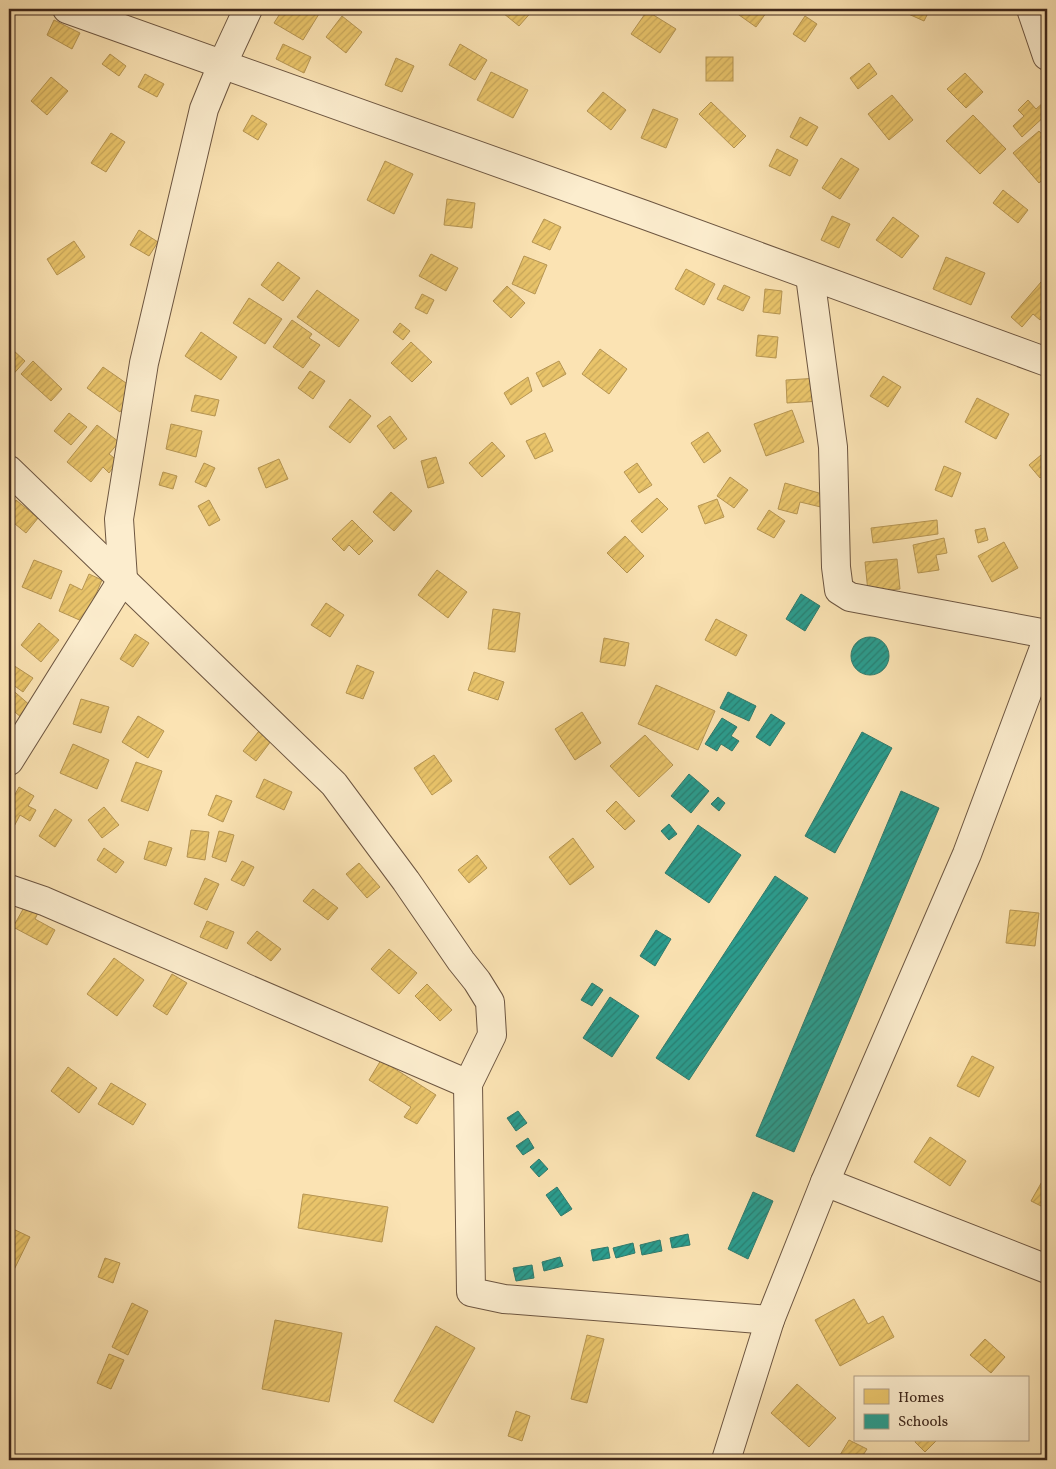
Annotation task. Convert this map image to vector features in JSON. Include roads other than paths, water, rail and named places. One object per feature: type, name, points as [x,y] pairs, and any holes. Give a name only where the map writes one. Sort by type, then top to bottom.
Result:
[{"type":"street","points":[[67,9],[1047,362]]},
{"type":"street","points":[[9,760],[123,579],[119,519],[144,362],[204,109],[248,9]]},
{"type":"street","points":[[1031,9],[1047,56]]},
{"type":"street","points":[[810,276],[833,447],[836,567],[839,590],[850,597],[1047,634]]},
{"type":"street","points":[[9,470],[334,784],[406,881],[490,1002],[492,1035],[468,1084],[471,1292],[504,1299],[770,1320]]},
{"type":"street","points":[[726,1460],[770,1320],[825,1182],[967,854],[1047,640]]},
{"type":"street","points":[[9,889],[44,901],[468,1084]]},
{"type":"street","points":[[825,1182],[1047,1269]]}]
